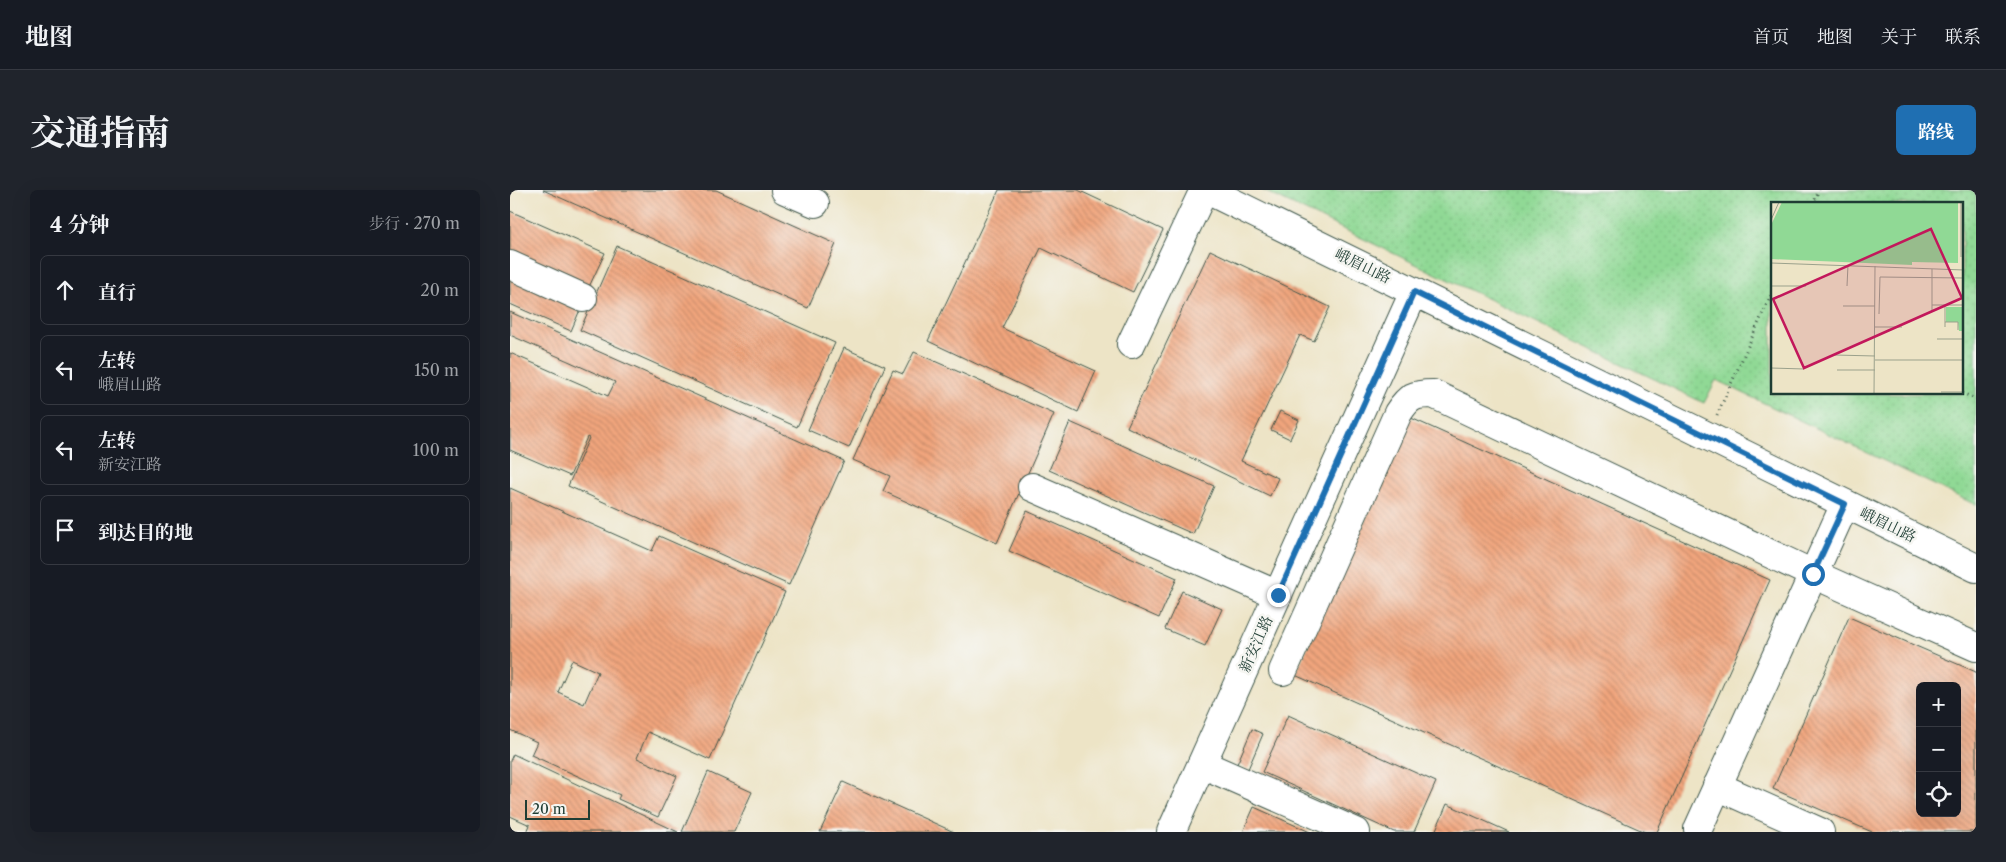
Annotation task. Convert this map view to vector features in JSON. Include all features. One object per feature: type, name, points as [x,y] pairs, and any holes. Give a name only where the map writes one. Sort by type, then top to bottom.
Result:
[{"type":"street","points":[[785,190],[815,204]]},
{"type":"street","points":[[1131,344],[1205,190]]},
{"type":"street","name":"峨眉山路","points":[[1205,190],[1976,568]]},
{"type":"street","points":[[510,265],[583,298]]},
{"type":"street","name":"新安江路","points":[[1171,832],[1414,292]]},
{"type":"street","points":[[1283,672],[1398,412],[1406,400],[1418,394],[1433,394],[1813,574],[1976,647]]},
{"type":"street","points":[[1032,487],[1278,595]]},
{"type":"street","points":[[1698,829],[1845,504]]},
{"type":"street","points":[[1202,764],[1356,832]]},
{"type":"street","points":[[1717,786],[1820,832]]},
{"type":"path","points":[[1814,202],[1819,190]]},
{"type":"path","points":[[1708,436],[1771,299]]},
{"type":"path","points":[[1964,394],[1976,399]]},
{"type":"green space","points":[[1262,190],[1976,190],[1976,505],[1716,380],[1704,403]]},
{"type":"building","points":[[543,190],[716,190],[836,244],[808,308]]},
{"type":"building","points":[[999,190],[1078,190],[1163,230],[1133,292],[1041,248],[1002,328],[1096,371],[1078,412],[928,341]]},
{"type":"building","points":[[510,211],[605,253],[588,289],[510,254]]},
{"type":"building","points":[[617,246],[835,343],[797,427],[580,330]]},
{"type":"building","points":[[1210,250],[1330,307],[1314,341],[1300,335],[1241,461],[1278,478],[1270,496],[1127,427]]},
{"type":"building","points":[[510,273],[582,305],[571,331],[510,304]]},
{"type":"building","points":[[510,312],[844,461],[789,585],[568,486],[589,438],[587,437],[570,476],[510,450],[510,353],[608,396],[615,382],[510,335]]},
{"type":"building","points":[[844,348],[885,366],[849,448],[808,430]]},
{"type":"building","points":[[914,352],[1054,414],[997,543],[883,491],[890,476],[853,460],[893,370],[903,374]]},
{"type":"building","points":[[1280,411],[1299,420],[1290,439],[1271,430]]},
{"type":"building","points":[[1411,418],[1770,580],[1657,832],[1645,832],[1295,675]]},
{"type":"building","points":[[1070,422],[1214,486],[1193,534],[1049,470]]},
{"type":"building","points":[[510,488],[652,551],[659,536],[785,592],[710,760],[648,732],[637,758],[677,776],[658,817],[618,799],[620,795],[531,755],[537,742],[510,730]],"holes":[[[572,660],[598,672],[584,704],[558,692]]]},
{"type":"building","points":[[1027,511],[1177,578],[1159,618],[1009,551]]},
{"type":"building","points":[[1182,591],[1222,609],[1205,646],[1165,629]]},
{"type":"building","points":[[1849,617],[1976,672],[1976,832],[1872,832],[1773,789]]},
{"type":"building","points":[[1288,715],[1436,782],[1414,832],[1394,832],[1262,772]]},
{"type":"building","points":[[1252,729],[1263,734],[1248,769],[1237,764]]},
{"type":"building","points":[[513,754],[678,832],[527,832],[530,825],[510,816],[510,761]]},
{"type":"building","points":[[708,772],[752,792],[734,832],[682,832]]},
{"type":"building","points":[[843,782],[954,832],[820,832]]},
{"type":"building","points":[[1447,804],[1509,832],[1435,832]]},
{"type":"building","points":[[1254,807],[1310,832],[1243,832]]},
{"type":"route","points":[[1278,595],[1414,292],[1845,504],[1813,574]]}]
